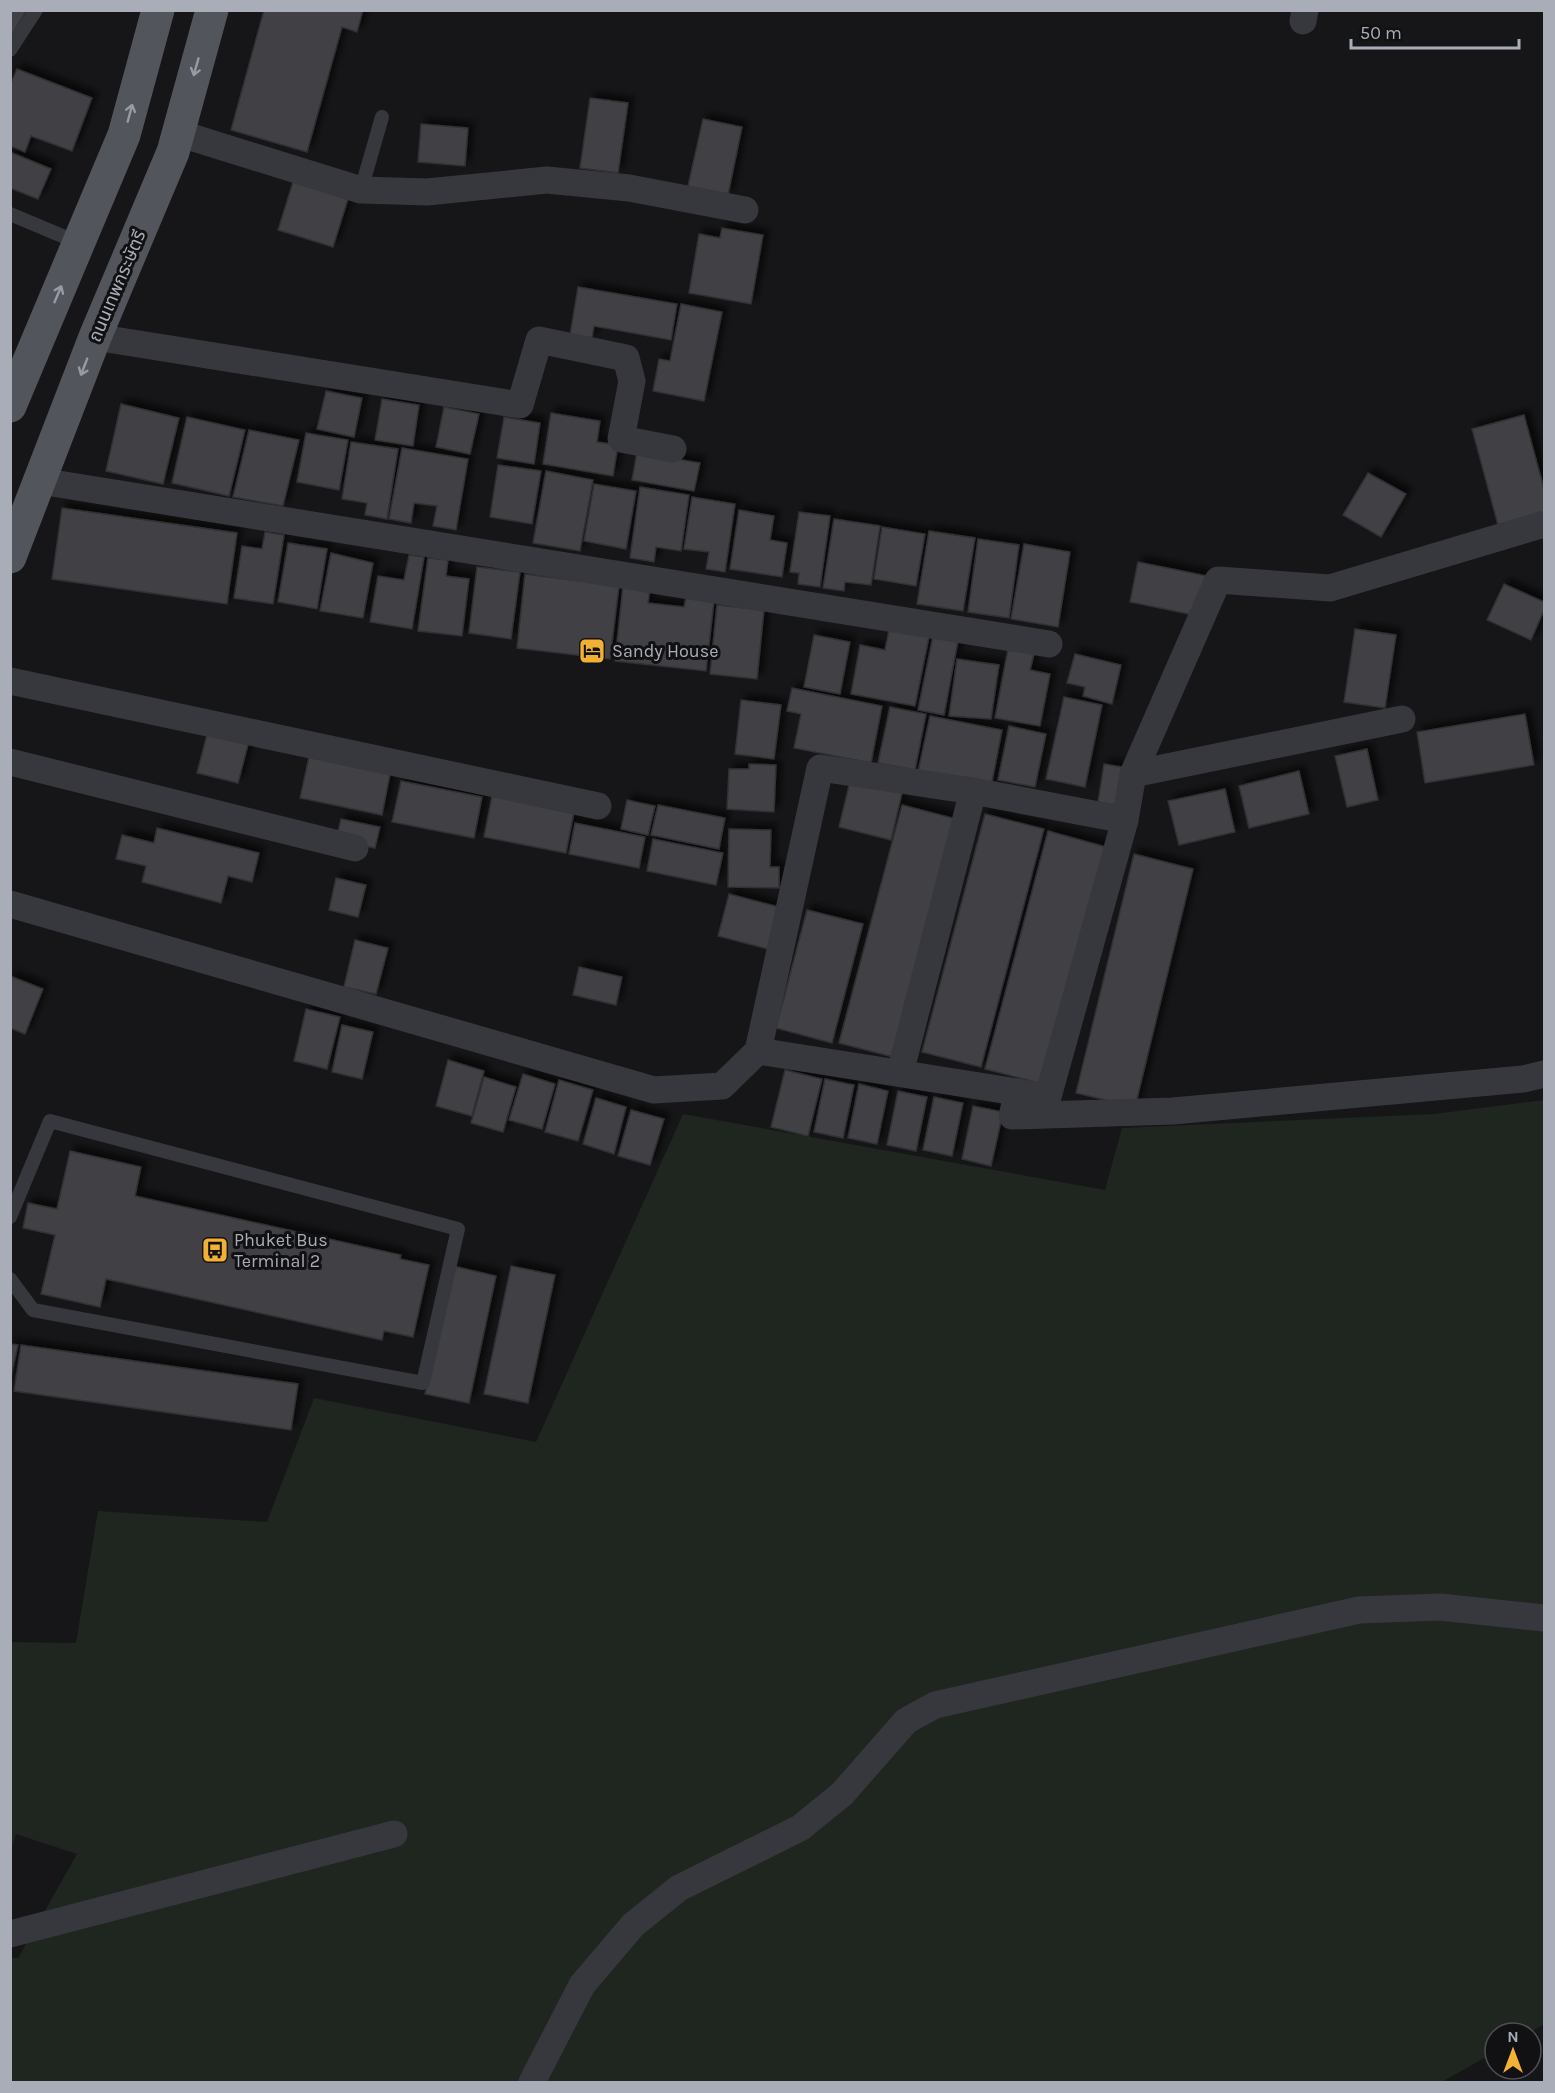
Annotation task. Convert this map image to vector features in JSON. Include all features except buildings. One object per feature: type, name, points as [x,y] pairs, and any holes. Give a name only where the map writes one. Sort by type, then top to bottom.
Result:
[{"type":"main road","points":[[15,385],[79,243],[124,135],[158,10]]},
{"type":"main road","name":"ถนนเทพกระษัตรี","points":[[10,557],[95,337],[172,152],[212,10]]},
{"type":"street","points":[[178,133],[361,190],[427,192],[547,180],[629,188],[745,210]]},
{"type":"street","points":[[95,337],[519,405],[539,340],[626,358],[632,381],[621,439],[673,449]]},
{"type":"street","points":[[40,481],[1048,644]]},
{"type":"street","points":[[758,1051],[1048,1097],[1125,820],[1133,774],[1218,580],[1330,588],[1545,524]]},
{"type":"street","points":[[10,681],[598,806]]},
{"type":"street","points":[[1133,774],[1402,719]]},
{"type":"street","points":[[10,762],[355,848]]},
{"type":"street","points":[[10,904],[654,1090],[722,1086],[758,1051],[820,768],[973,791],[1125,820]]},
{"type":"street","points":[[900,1074],[973,791]]},
{"type":"street","points":[[1018,1092],[1012,1116],[1173,1111],[1523,1079],[1545,1074]]},
{"type":"street","points":[[532,2082],[582,1985],[633,1925],[679,1888],[800,1828],[842,1794],[906,1721],[935,1705],[1359,1610],[1440,1607],[1545,1618]]},
{"type":"street","points":[[10,1934],[394,1834]]},
{"type":"lane","points":[[12,44],[36,10]]},
{"type":"lane","points":[[361,190],[382,117]]},
{"type":"lane","points":[[10,214],[79,243]]},
{"type":"lane","points":[[10,1217],[50,1121],[458,1229],[423,1383],[33,1310],[10,1279]]},
{"type":"shaded area","points":[[1544,1100],[1544,2024],[1543,2021],[1483,2021],[1483,2059],[1442,2082],[11,2082],[11,1958],[18,1958],[77,1854],[16,1834],[11,1850],[11,1642],[76,1643],[98,1511],[267,1522],[314,1398],[536,1442],[683,1114],[1105,1190],[1122,1128],[1434,1114]]},
{"type":"place","name":"Sandy House","points":[[592,651]]},
{"type":"place","name":"Phuket Bus Terminal 2","points":[[215,1250]]}]
